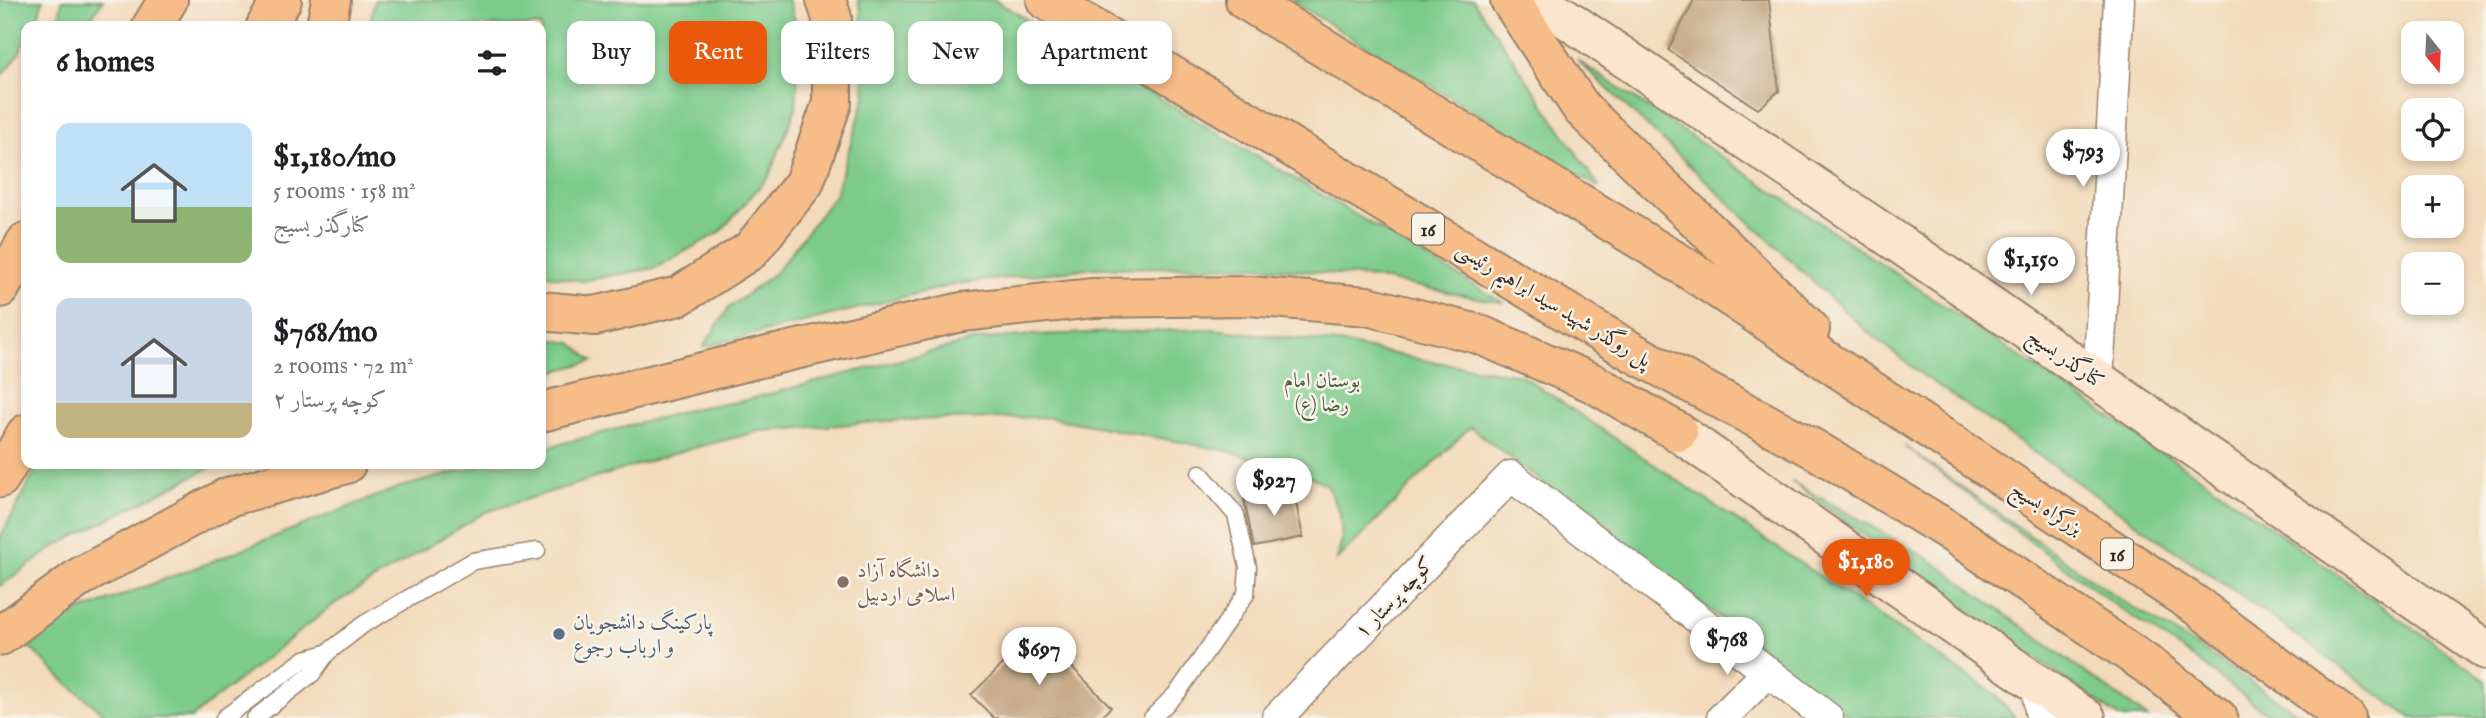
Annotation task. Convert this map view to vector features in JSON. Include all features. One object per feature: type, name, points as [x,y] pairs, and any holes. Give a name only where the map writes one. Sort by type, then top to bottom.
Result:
[{"type":"highway","points":[[155,21],[168,0]]},
{"type":"highway","points":[[269,21],[282,0]]},
{"type":"highway","points":[[327,21],[331,0]]},
{"type":"highway","points":[[546,311],[595,316],[679,296],[751,250],[804,183],[832,103],[832,18],[826,0]]},
{"type":"highway","name":"پل روگذر شهید سید ابراهیم رئیسی","points":[[1046,0],[1636,354],[1814,449],[1948,530],[2151,667],[2218,718]]},
{"type":"highway","points":[[1245,0],[1682,265],[1882,399]]},
{"type":"highway","points":[[1510,0],[1582,109],[1882,399]]},
{"type":"highway","points":[[0,236],[21,220]]},
{"type":"highway","points":[[0,288],[21,251]]},
{"type":"highway","points":[[546,411],[962,312],[1093,298],[1249,296],[1367,306],[1478,334],[1593,383],[1678,432]]},
{"type":"highway","name":"بزرگراه بسیج","points":[[1882,399],[2197,607],[2346,718]]},
{"type":"highway","points":[[0,478],[21,442]]},
{"type":"highway","points":[[0,636],[80,577],[228,497],[328,469]]},
{"type":"main road","name":"کنارگذر بسیج","points":[[1539,0],[2098,380],[2486,650]]},
{"type":"main road","points":[[1678,432],[2038,700],[2087,718]]},
{"type":"street","points":[[2098,380],[2119,0]]},
{"type":"street","name":"کوچه پرستار ۱","points":[[1277,718],[1511,476],[1768,672]]},
{"type":"street","points":[[1722,718],[1768,672],[1828,718]]},
{"type":"lane","points":[[1152,718],[1178,692],[1246,594],[1248,567],[1236,515],[1200,473]]},
{"type":"lane","points":[[255,718],[312,674],[327,653],[364,624],[473,561],[537,551]]},
{"type":"lane","points":[[224,718],[305,659],[327,653]]},
{"type":"green space","points":[[0,0],[43,0],[37,21],[21,21],[19,54],[0,76]]},
{"type":"green space","points":[[62,0],[103,0],[89,21],[59,21]]},
{"type":"green space","points":[[375,0],[788,0],[795,21],[781,21],[781,84],[797,84],[796,108],[769,176],[720,232],[655,268],[582,281],[546,275],[546,21],[370,21]]},
{"type":"green space","points":[[858,0],[994,0],[1029,21],[1017,21],[1017,84],[1135,84],[1504,303],[1375,278],[1256,266],[1090,268],[956,284],[703,347],[729,308],[775,273],[835,195],[865,98],[864,84],[894,84],[894,21],[862,21]]},
{"type":"green space","points":[[1290,0],[1473,0],[1600,188]]},
{"type":"green space","points":[[1577,60],[2213,486],[2486,680],[2486,718],[2411,718],[1917,371],[1864,329]]},
{"type":"green space","name":"بوستان امام رضا (ع)","points":[[1211,329],[1345,344],[1428,361],[1521,375],[1996,695],[2015,718],[1852,718],[1470,427],[1337,560],[1342,539],[1340,513],[1326,484],[1301,472],[1223,450],[1047,417],[902,420],[761,431],[685,450],[486,512],[334,604],[191,718],[109,718],[61,678],[17,635],[397,488],[468,469],[546,469],[546,448],[700,407],[738,402],[977,340],[1033,335]]},
{"type":"green space","points":[[546,339],[572,343],[593,361],[546,374]]},
{"type":"green space","points":[[1904,446],[2121,600],[2203,650],[2305,718],[2273,718],[2195,659],[2115,605]]},
{"type":"green space","points":[[36,469],[207,469],[56,546],[0,586],[0,538]]},
{"type":"green space","points":[[1791,481],[1929,559],[2148,718],[2120,718],[1930,584]]},
{"type":"building","points":[[1694,0],[1769,0],[1779,91],[1758,109],[1668,50]]},
{"type":"building","points":[[1293,488],[1303,537],[1254,547],[1244,499]]},
{"type":"building","points":[[1037,631],[1111,707],[1100,718],[994,718],[971,695]]},
{"type":"place","name":"دانشگاه آزاد اسلامی اردبیل","points":[[843,582]]},
{"type":"place","name":"پارکینگ دانشجویان و ارباب رجوع","points":[[559,634]]}]
